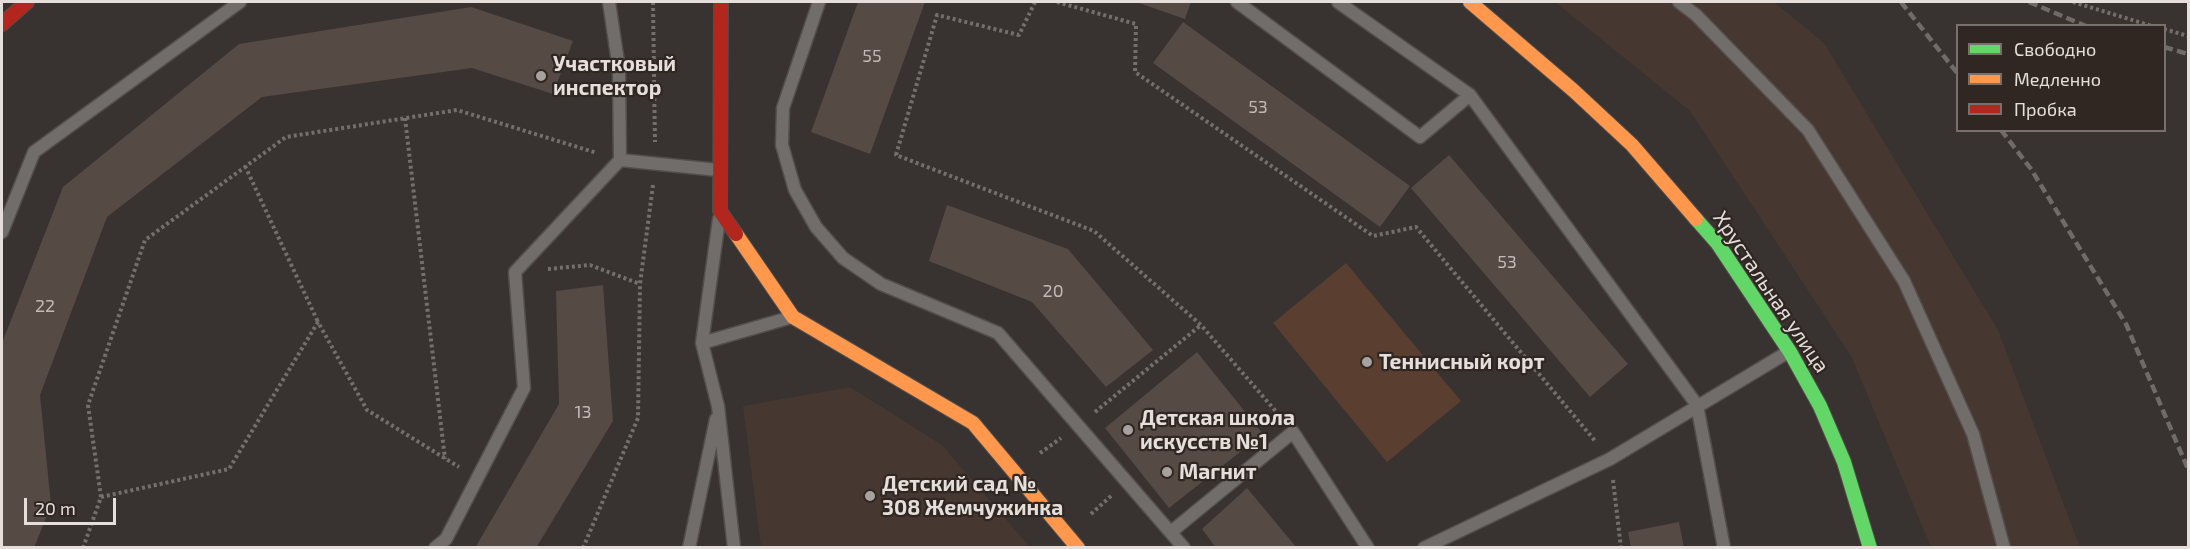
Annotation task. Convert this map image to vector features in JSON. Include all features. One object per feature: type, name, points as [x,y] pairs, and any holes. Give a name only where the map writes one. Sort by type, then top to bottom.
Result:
[{"type":"street","points":[[2,24],[27,2]]},
{"type":"street","points":[[721,2],[718,170],[720,211],[793,317],[973,423],[1078,548]]},
{"type":"street","name":"Хрустальная улица","points":[[1470,2],[1574,91],[1632,145],[1677,194],[1718,244],[1790,352],[1820,406],[1844,462],[1870,548]]},
{"type":"lane","points":[[2,232],[34,152],[240,2]]},
{"type":"lane","points":[[435,548],[446,539],[524,388],[515,272],[620,160],[619,69],[609,4],[596,2]]},
{"type":"lane","points":[[819,2],[783,108],[782,145],[795,190],[816,227],[843,258],[881,284],[998,333],[1184,548]]},
{"type":"lane","points":[[1237,2],[1420,137],[1470,95]]},
{"type":"lane","points":[[1338,2],[1470,95],[1697,405],[1724,548]]},
{"type":"lane","points":[[1679,2],[1696,15],[1808,130],[1904,281],[1973,434],[2004,548]]},
{"type":"lane","points":[[620,160],[718,170]]},
{"type":"lane","points":[[720,211],[702,343],[718,406],[734,548]]},
{"type":"lane","points":[[702,343],[793,317]]},
{"type":"lane","points":[[1424,548],[1610,459],[1697,405],[1790,352]]},
{"type":"lane","points":[[689,548],[718,406]]},
{"type":"lane","points":[[1171,532],[1293,432],[1368,548]]},
{"type":"path","points":[[583,548],[638,418],[640,284],[656,164],[653,2]]},
{"type":"path","points":[[1035,2],[1019,35],[937,15],[896,155],[1094,231],[1201,325],[1293,432]]},
{"type":"path","points":[[1058,2],[1136,24],[1135,72],[1373,236],[1416,227],[1610,459],[1621,548]]},
{"type":"path","points":[[2073,2],[2145,24]]},
{"type":"path","points":[[2166,30],[2188,36]]},
{"type":"path","points":[[83,548],[101,497],[88,405],[145,240],[286,136],[457,110],[620,160]]},
{"type":"path","points":[[405,118],[445,459]]},
{"type":"path","points":[[245,166],[318,322],[367,410],[477,479]]},
{"type":"path","points":[[515,272],[590,265],[640,284]]},
{"type":"path","points":[[101,497],[229,469],[318,322]]},
{"type":"path","points":[[1015,471],[1079,425],[1201,325]]},
{"type":"path","points":[[1068,535],[1127,481]]},
{"type":"shaded area","points":[[1555,2],[1774,2],[1824,43],[1998,330],[2080,547],[1931,547],[1851,356],[1690,111]]},
{"type":"shaded area","name":"Теннисный корт","points":[[1346,263],[1461,401],[1387,462],[1273,323]]},
{"type":"shaded area","name":"Детский сад № 308 Жемчужинка","points":[[850,387],[942,445],[1030,547],[761,547],[743,406]]},
{"type":"building","points":[[858,2],[925,2],[870,154],[811,132]]},
{"type":"building","points":[[1136,2],[1191,2],[1185,19]]},
{"type":"building","points":[[471,7],[573,41],[553,94],[472,68],[262,97],[107,217],[40,395],[51,505],[34,548],[2,548],[2,343],[63,187],[239,44]]},
{"type":"building","points":[[1183,22],[1410,186],[1380,227],[1153,63]]},
{"type":"building","points":[[1449,155],[1628,364],[1590,397],[1411,188]]},
{"type":"building","points":[[947,205],[1068,249],[1153,350],[1106,387],[1032,302],[929,261]]},
{"type":"building","points":[[603,285],[613,421],[536,548],[475,548],[559,404],[556,291]]},
{"type":"building","points":[[1197,352],[1263,434],[1169,508],[1105,428]]},
{"type":"building","points":[[1247,488],[1297,548],[1216,548],[1202,529]]},
{"type":"building","points":[[1679,522],[1684,548],[1631,548],[1628,532]]},
{"type":"railway","points":[[1901,2],[1956,71]]},
{"type":"railway","points":[[2029,2],[2081,24]]},
{"type":"railway","points":[[2166,48],[2188,54]]},
{"type":"railway","points":[[2003,132],[2031,169],[2126,324],[2188,469]]},
{"type":"traffic: fast","points":[[1696,219],[1718,244],[1790,352],[1820,406],[1844,462],[1870,548]]},
{"type":"traffic: slow","points":[[1470,2],[1574,91],[1632,145],[1696,219]]},
{"type":"traffic: slow","points":[[736,234],[793,317],[973,423],[1078,548]]},
{"type":"traffic: jam","points":[[2,24],[27,2]]},
{"type":"traffic: jam","points":[[721,2],[720,211],[736,234]]},
{"type":"place","name":"Участковый инспектор","points":[[541,76]]},
{"type":"place","name":"Теннисный корт","points":[[1367,362]]},
{"type":"place","name":"Детская школа искусств №1","points":[[1128,430]]},
{"type":"place","name":"Магнит","points":[[1167,472]]},
{"type":"place","name":"Детский сад № 308 Жемчужинка","points":[[870,496]]}]
